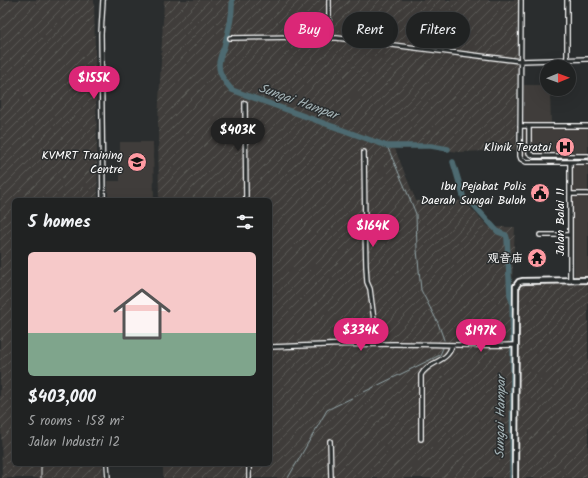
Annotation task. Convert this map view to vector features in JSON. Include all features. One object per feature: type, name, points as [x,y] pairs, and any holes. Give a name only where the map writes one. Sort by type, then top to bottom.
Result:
[{"type":"street","points":[[103,0],[101,34],[103,198]]},
{"type":"street","points":[[329,0],[329,12]]},
{"type":"street","points":[[521,0],[520,153],[522,159],[526,162],[588,162]]},
{"type":"street","points":[[567,0],[568,60],[588,59]]},
{"type":"street","points":[[230,38],[284,37]]},
{"type":"street","points":[[334,39],[520,61],[540,61]]},
{"type":"street","points":[[246,103],[246,198]]},
{"type":"street","points":[[520,126],[588,126]]},
{"type":"street","points":[[529,126],[529,153],[534,156],[588,156]]},
{"type":"street","points":[[364,152],[367,282],[370,289],[374,320],[375,344]]},
{"type":"street","name":"Jalan Balai 11","points":[[570,162],[570,281]]},
{"type":"street","points":[[570,194],[588,194]]},
{"type":"street","points":[[540,235],[570,236]]},
{"type":"street","points":[[516,478],[514,345],[516,290],[518,283],[525,281],[588,280]]},
{"type":"street","points":[[272,347],[375,344],[514,345]]},
{"type":"street","points":[[421,439],[421,375],[424,371],[446,356],[452,345]]},
{"type":"street","points":[[330,441],[330,478]]},
{"type":"street","points":[[108,466],[108,478]]},
{"type":"street","points":[[249,466],[249,478]]},
{"type":"shaded area","points":[[0,0],[94,0],[98,198],[12,198],[12,466],[103,466],[103,478],[2,478],[0,425]]},
{"type":"shaded area","points":[[164,0],[518,0],[516,150],[459,152],[429,148],[395,149],[416,201],[464,201],[489,227],[515,227],[512,284],[588,283],[588,478],[163,478],[163,466],[272,466],[272,198],[159,198],[158,123]]},
{"type":"shaded area","points":[[524,85],[540,85],[540,96],[550,96],[551,123],[588,123],[588,159],[532,158],[524,154]]},
{"type":"shaded area","name":"KVMRT Training Centre","points":[[120,142],[153,142],[154,198],[108,198],[108,181],[120,181]]},
{"type":"shaded area","points":[[572,165],[588,165],[588,278],[577,278],[574,276]]},
{"type":"waterway","name":"Sungai Hampar","points":[[232,0],[230,24],[219,65],[219,69],[225,82],[232,90],[387,146],[431,146],[448,149]]},
{"type":"waterway","points":[[387,146],[416,214],[417,250],[421,290],[438,323],[444,340]]},
{"type":"waterway","name":"Sungai Hampar","points":[[453,162],[464,199],[473,204],[498,232],[506,235],[507,238],[510,296],[512,301],[512,478]]},
{"type":"waterway","points":[[288,478],[327,410],[440,355],[443,348]]},
{"type":"railway","points":[[41,466],[41,478]]},
{"type":"place","name":"Klinik Teratai","points":[[565,147]]},
{"type":"place","name":"KVMRT Training Centre","points":[[137,162]]},
{"type":"place","name":"Ibu Pejabat Polis Daerah Sungai Buloh","points":[[540,193]]},
{"type":"place","name":"观音庙","points":[[537,258]]}]
